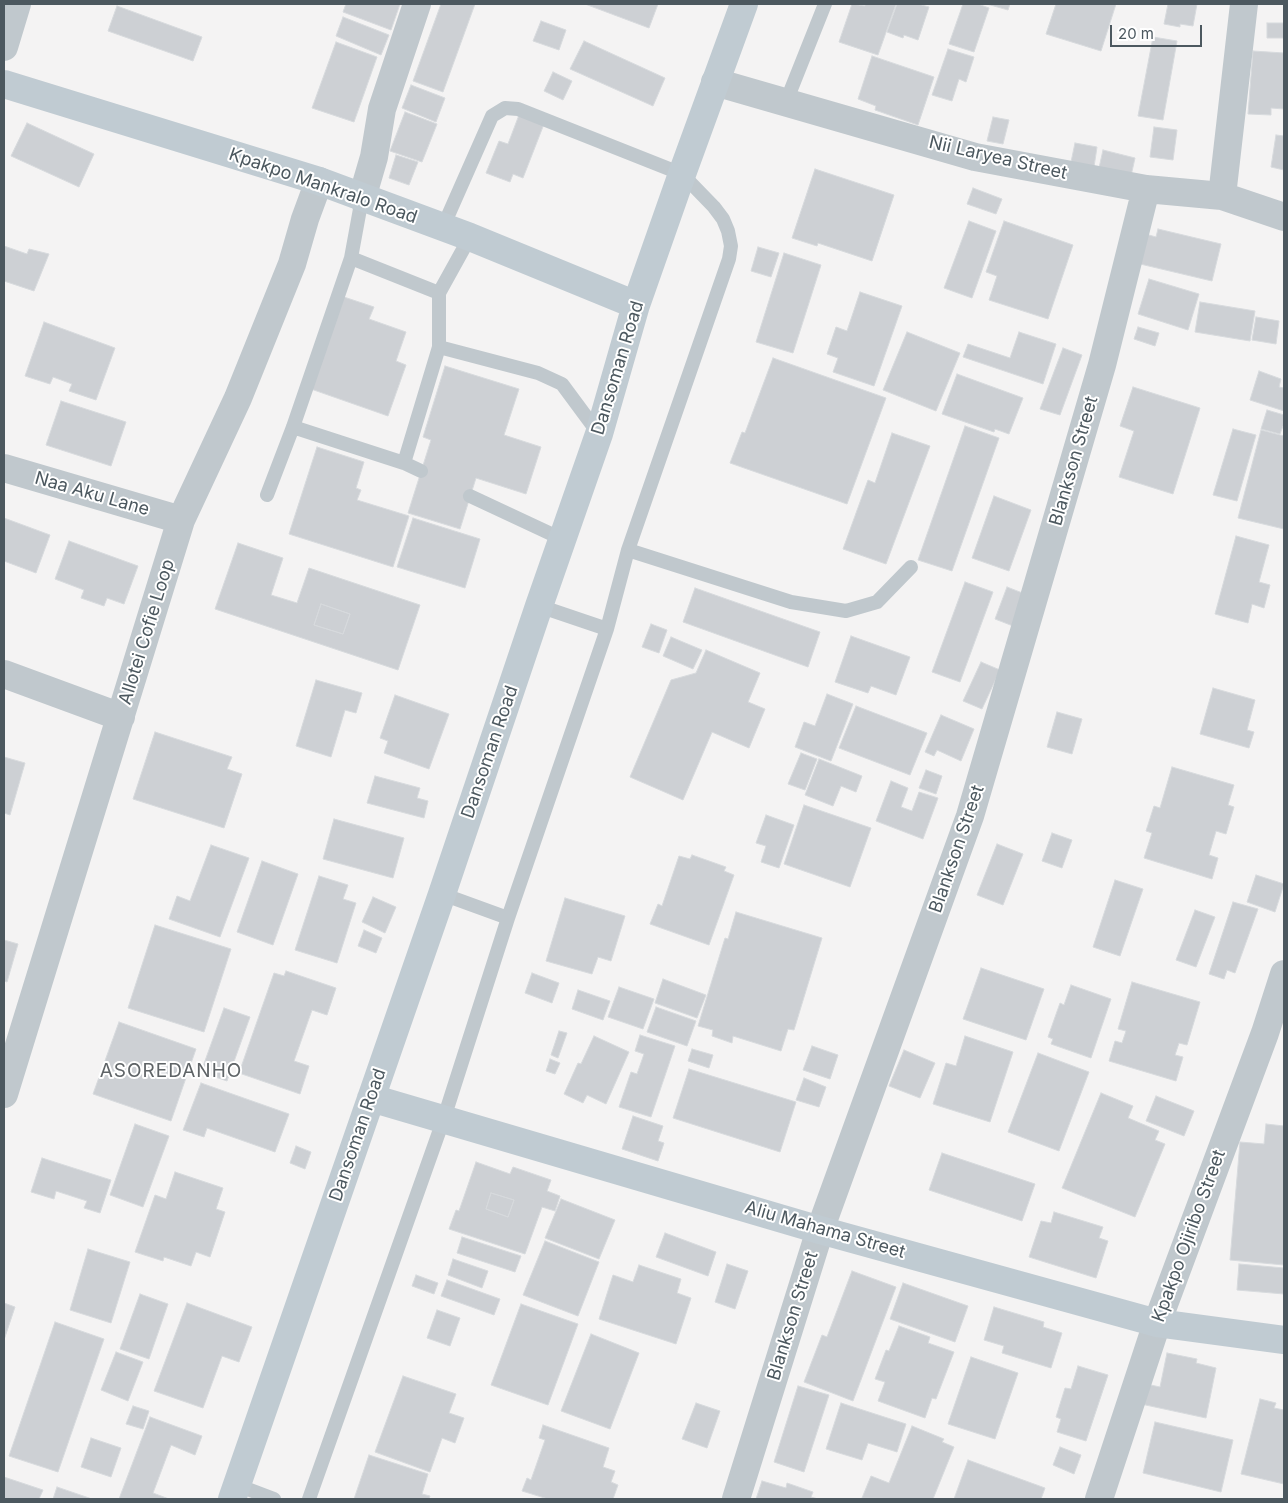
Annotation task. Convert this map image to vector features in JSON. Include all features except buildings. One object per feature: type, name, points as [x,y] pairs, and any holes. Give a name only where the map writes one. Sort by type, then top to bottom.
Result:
[{"type":"street","points":[[4,47],[17,4]]},
{"type":"street","points":[[362,198],[374,157],[382,109],[417,4]]},
{"type":"street","name":"Dansoman Road","points":[[234,1492],[442,894],[599,434],[636,305],[744,4]]},
{"type":"street","points":[[1222,196],[1244,4]]},
{"type":"street","name":"Nii Laryea Street","points":[[715,82],[975,157],[1146,189],[1222,196],[1284,217]]},
{"type":"street","name":"Kpakpo Mankralo Road","points":[[4,84],[319,182],[470,237],[636,305]]},
{"type":"street","name":"Allotei Cofie Loop","points":[[4,1094],[181,520],[238,398],[292,264],[305,219],[319,182]]},
{"type":"street","name":"Blankson Street","points":[[736,1499],[820,1230],[970,816],[1102,365],[1146,189]]},
{"type":"street","name":"Naa Aku Lane","points":[[4,468],[181,520]]},
{"type":"street","points":[[4,674],[121,717]]},
{"type":"street","name":"Kpakpo Ojiribo Street","points":[[1100,1499],[1156,1323],[1265,1033],[1284,974]]},
{"type":"street","name":"Aliu Mahama Street","points":[[370,1098],[444,1118],[820,1230],[1156,1323],[1284,1340]]},
{"type":"lane","points":[[786,102],[825,4]]},
{"type":"lane","points":[[309,1499],[444,1118],[508,918],[607,629],[628,550],[729,259],[731,246],[723,219],[714,206],[682,174],[518,109],[505,108],[492,116],[443,227]]},
{"type":"lane","points":[[267,495],[293,427],[351,258],[362,198]]},
{"type":"lane","points":[[404,463],[439,347],[439,293],[470,237]]},
{"type":"lane","points":[[351,258],[439,293]]},
{"type":"lane","points":[[439,347],[538,374],[562,384],[599,434]]},
{"type":"lane","points":[[293,427],[404,463],[421,471]]},
{"type":"lane","points":[[470,496],[562,539]]},
{"type":"lane","points":[[628,550],[791,602],[846,611],[877,602],[911,567]]},
{"type":"lane","points":[[539,606],[607,629]]},
{"type":"lane","points":[[442,894],[508,918]]},
{"type":"lane","points":[[234,1492],[274,1499]]},
{"type":"district","name":"ASOREDANHO","points":[[171,1071]]}]
